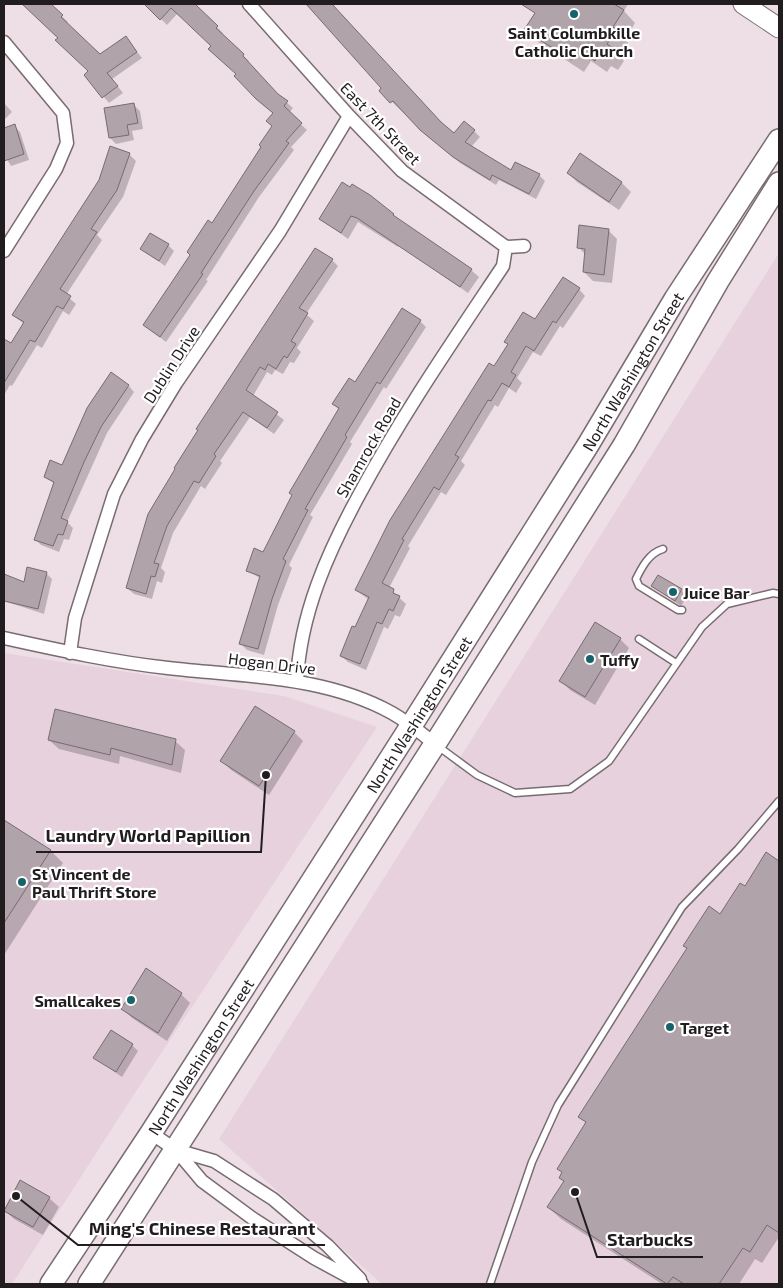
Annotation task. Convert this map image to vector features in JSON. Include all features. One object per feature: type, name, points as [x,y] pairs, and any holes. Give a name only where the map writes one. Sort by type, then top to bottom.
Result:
[{"type":"main road","points":[[743,4],[779,28]]},
{"type":"main road","name":"North Washington Street","points":[[51,1284],[151,1132],[411,726],[588,445],[675,299],[779,140]]},
{"type":"main road","name":"North Washington Street","points":[[89,1284],[624,445],[713,289],[779,183]]},
{"type":"street","name":"East 7th Street","points":[[249,4],[349,116],[402,171],[506,247]]},
{"type":"street","points":[[4,42],[63,113],[67,143],[56,169],[4,251]]},
{"type":"street","name":"Dublin Drive","points":[[70,653],[75,618],[114,494],[142,439],[176,383],[280,231],[349,116]]},
{"type":"street","points":[[506,247],[524,246]]},
{"type":"street","name":"Shamrock Road","points":[[297,680],[302,635],[320,576],[340,530],[411,404],[503,266],[506,247]]},
{"type":"street","name":"Hogan Drive","points":[[4,638],[70,653],[166,668],[297,680],[322,686],[388,711],[435,744]]},
{"type":"street","points":[[151,1132],[176,1150],[202,1181],[245,1212],[314,1258],[364,1284]]},
{"type":"street","points":[[176,1150],[214,1162],[273,1199],[328,1246],[364,1284]]},
{"type":"lane","points":[[663,549],[655,551],[643,566],[636,579],[639,586],[678,610],[682,610]]},
{"type":"lane","name":"Hogan Drive","points":[[435,744],[477,775],[515,793],[570,788],[609,761],[702,627],[727,604],[773,593],[779,594]]},
{"type":"lane","points":[[640,639],[676,663]]},
{"type":"lane","points":[[490,1284],[532,1162],[558,1105],[682,907],[738,850],[779,801]]},
{"type":"shaded area","points":[[779,253],[779,1284],[382,1284],[219,1139]]},
{"type":"shaded area","points":[[4,653],[284,696],[377,727],[133,1096],[12,1284],[4,1284]]},
{"type":"building","points":[[22,4],[51,4],[63,15],[61,17],[100,54],[126,36],[137,52],[107,73],[118,86],[102,98],[84,75],[88,71],[55,40],[58,38]]},
{"type":"building","points":[[144,4],[195,4],[218,26],[216,28],[244,54],[243,56],[278,94],[288,101],[284,106],[302,123],[286,141],[289,143],[254,191],[201,273],[203,274],[160,337],[143,325],[190,255],[187,252],[208,220],[212,223],[261,147],[259,145],[272,126],[266,121],[273,113],[256,99],[234,76],[236,74],[208,49],[211,46],[171,8],[160,20]]},
{"type":"building","points":[[306,4],[332,4],[441,122],[454,133],[464,121],[475,130],[465,142],[511,170],[515,162],[540,174],[529,194],[492,175],[490,180],[453,157],[420,130],[393,101],[390,103],[379,91],[381,88]]},
{"type":"building","points":[[521,4],[614,4],[624,10],[613,27],[617,30],[607,44],[613,48],[606,59],[599,54],[595,61],[578,50],[572,60],[524,30],[535,13]]},
{"type":"building","points":[[134,103],[138,123],[127,125],[129,135],[109,138],[104,108]]},
{"type":"building","points":[[15,124],[24,154],[4,161],[4,128]]},
{"type":"building","points":[[110,146],[130,153],[117,190],[91,229],[97,232],[60,289],[71,296],[63,309],[57,306],[35,342],[30,340],[4,383],[4,339],[11,343],[24,322],[12,315],[99,180]]},
{"type":"building","points":[[580,153],[622,182],[609,202],[567,173]]},
{"type":"building","points":[[342,182],[350,187],[352,184],[370,195],[393,215],[472,269],[460,287],[357,218],[351,216],[341,233],[319,219]]},
{"type":"building","points":[[579,225],[609,229],[604,275],[583,272],[585,249],[577,248]]},
{"type":"building","points":[[150,233],[169,244],[159,261],[140,249]]},
{"type":"building","points":[[315,248],[333,259],[299,308],[308,313],[291,341],[296,344],[287,358],[284,356],[276,369],[268,364],[265,370],[260,367],[246,390],[278,412],[267,428],[243,412],[214,454],[216,456],[199,483],[194,481],[167,526],[154,563],[159,564],[155,577],[151,576],[146,594],[126,588],[148,514],[198,430],[196,429]]},
{"type":"building","points":[[563,277],[580,288],[556,323],[553,321],[534,351],[526,346],[511,372],[516,375],[509,387],[502,383],[491,401],[488,400],[455,455],[459,457],[439,490],[434,487],[402,539],[404,540],[382,583],[394,589],[393,593],[400,596],[393,611],[389,609],[382,624],[377,622],[360,664],[340,656],[352,626],[355,627],[369,597],[355,590],[390,520],[489,363],[494,366],[508,344],[504,342],[523,312],[535,319]]},
{"type":"building","points":[[402,308],[421,320],[380,384],[377,382],[345,435],[347,437],[305,509],[308,510],[283,559],[286,561],[272,599],[258,649],[239,644],[260,576],[246,571],[254,548],[263,552],[292,495],[289,493],[339,408],[332,404],[349,378],[355,382]]},
{"type":"building","points":[[111,372],[129,385],[101,427],[84,462],[61,518],[68,521],[63,535],[58,534],[53,546],[34,540],[54,482],[44,477],[50,460],[62,465],[87,408]]},
{"type":"building","points":[[27,567],[47,572],[38,609],[4,601],[4,574],[24,582]]},
{"type":"building","points":[[658,575],[682,589],[675,601],[651,586]]},
{"type":"building","name":"Tuffy","points":[[595,622],[621,638],[585,697],[559,681]]},
{"type":"building","points":[[255,706],[295,731],[259,786],[220,761]]},
{"type":"building","points":[[55,709],[176,739],[172,765],[111,748],[110,755],[48,740]]},
{"type":"building","points":[[4,820],[51,850],[4,923]]},
{"type":"building","points":[[766,852],[779,861],[779,1233],[767,1225],[750,1252],[743,1248],[719,1284],[684,1284],[673,1277],[667,1284],[547,1207],[564,1181],[559,1178],[562,1172],[557,1169],[586,1122],[578,1117],[687,948],[683,946],[709,906],[720,914],[740,883],[745,886]]},
{"type":"building","points":[[146,968],[182,993],[158,1033],[121,1009]]},
{"type":"building","points":[[111,1030],[133,1044],[116,1072],[93,1058]]},
{"type":"building","points":[[20,1180],[50,1197],[33,1227],[4,1211]]},
{"type":"place","name":"Saint Columbkille Catholic Church","points":[[574,14]]},
{"type":"place","name":"Juice Bar","points":[[673,592]]},
{"type":"place","name":"Tuffy","points":[[590,659]]},
{"type":"place","name":"Laundry World Papillion","points":[[266,775]]},
{"type":"place","name":"St Vincent de Paul Thrift Store","points":[[22,882]]},
{"type":"place","name":"Smallcakes","points":[[131,1000]]},
{"type":"place","name":"Target","points":[[670,1027]]},
{"type":"place","name":"Starbucks","points":[[575,1192]]},
{"type":"place","name":"Ming's Chinese Restaurant","points":[[16,1196]]}]
